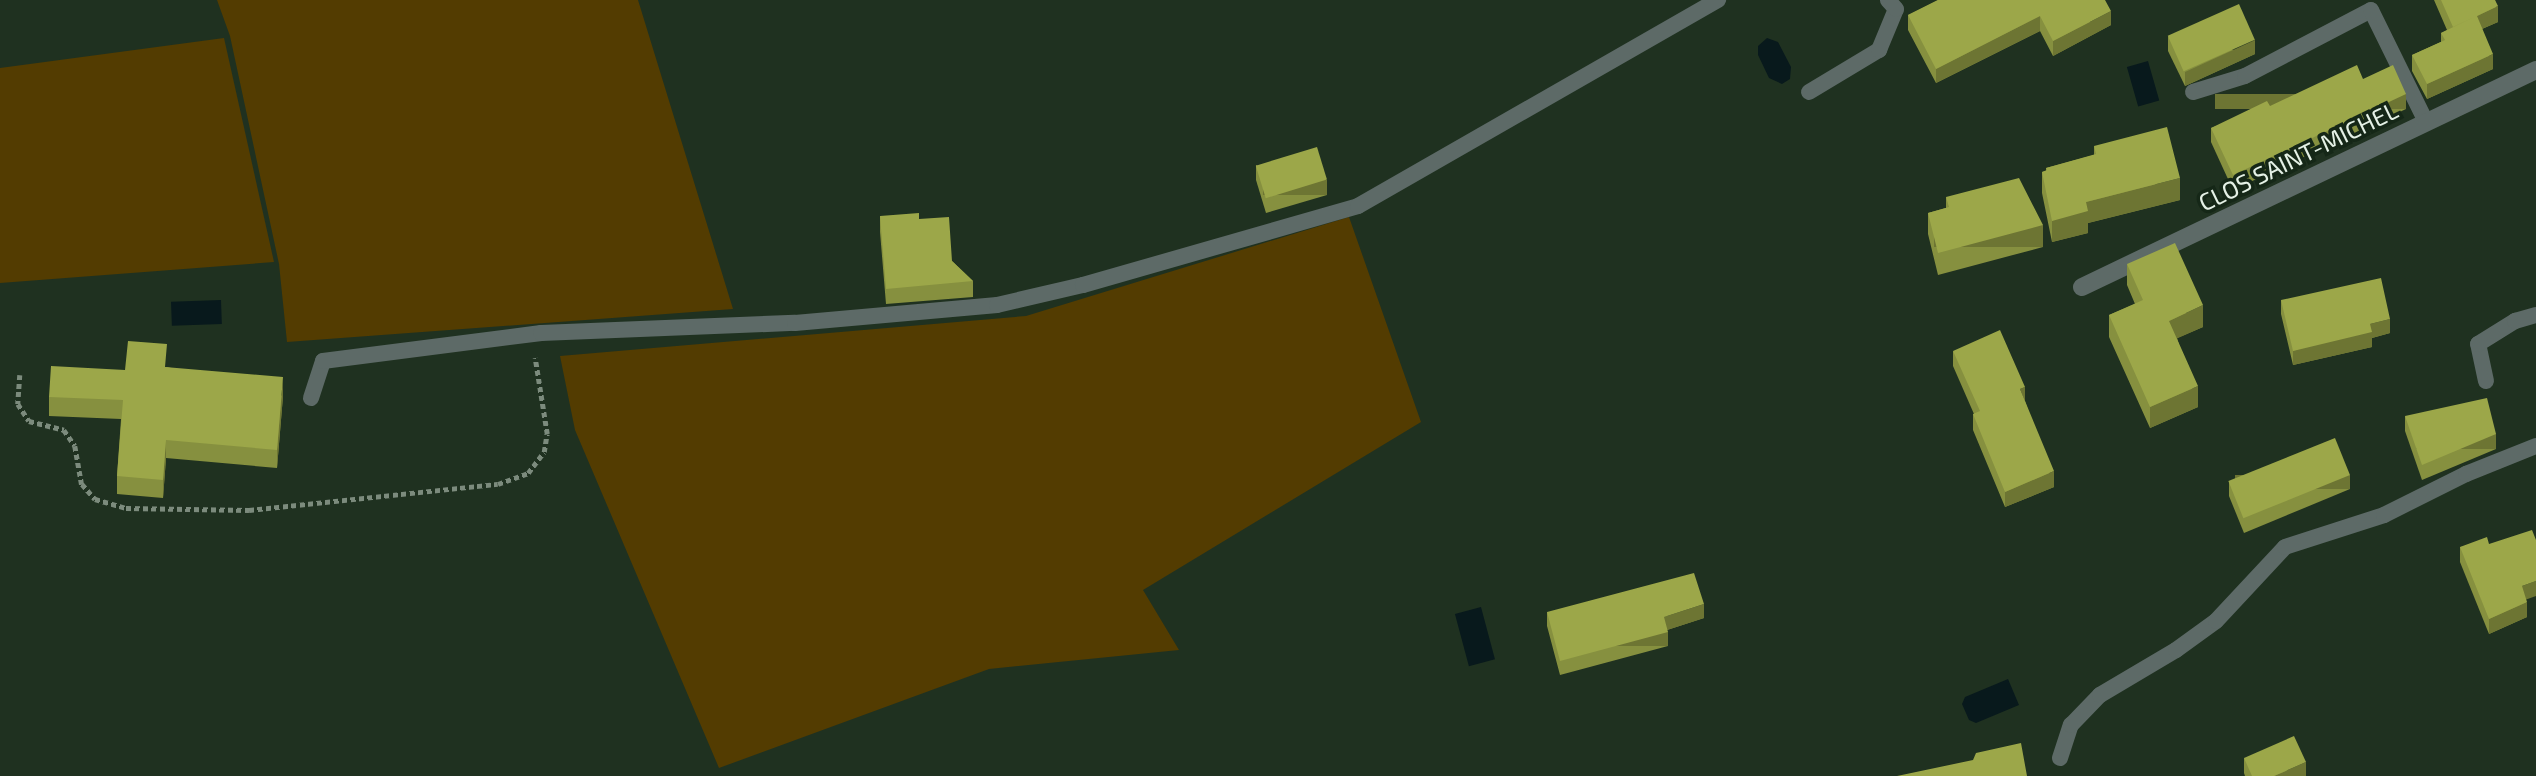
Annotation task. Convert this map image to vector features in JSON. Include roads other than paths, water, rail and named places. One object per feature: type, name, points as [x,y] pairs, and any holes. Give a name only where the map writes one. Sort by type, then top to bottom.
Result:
[{"type":"street","name":"CLOS SAINT-MICHEL","points":[[2082,287],[2536,70]]},
{"type":"lane","points":[[311,398],[323,361],[541,333],[795,323],[998,305],[1109,277],[1358,206],[1718,0]]},
{"type":"lane","points":[[1809,92],[1879,50],[1896,9],[1888,0]]},
{"type":"lane","points":[[2193,92],[2245,76],[2371,10],[2426,122]]},
{"type":"lane","points":[[2486,381],[2478,344],[2515,321],[2536,315]]},
{"type":"lane","points":[[2060,758],[2071,725],[2101,695],[2176,650],[2216,621],[2286,547],[2384,515],[2466,474],[2536,446]]}]
